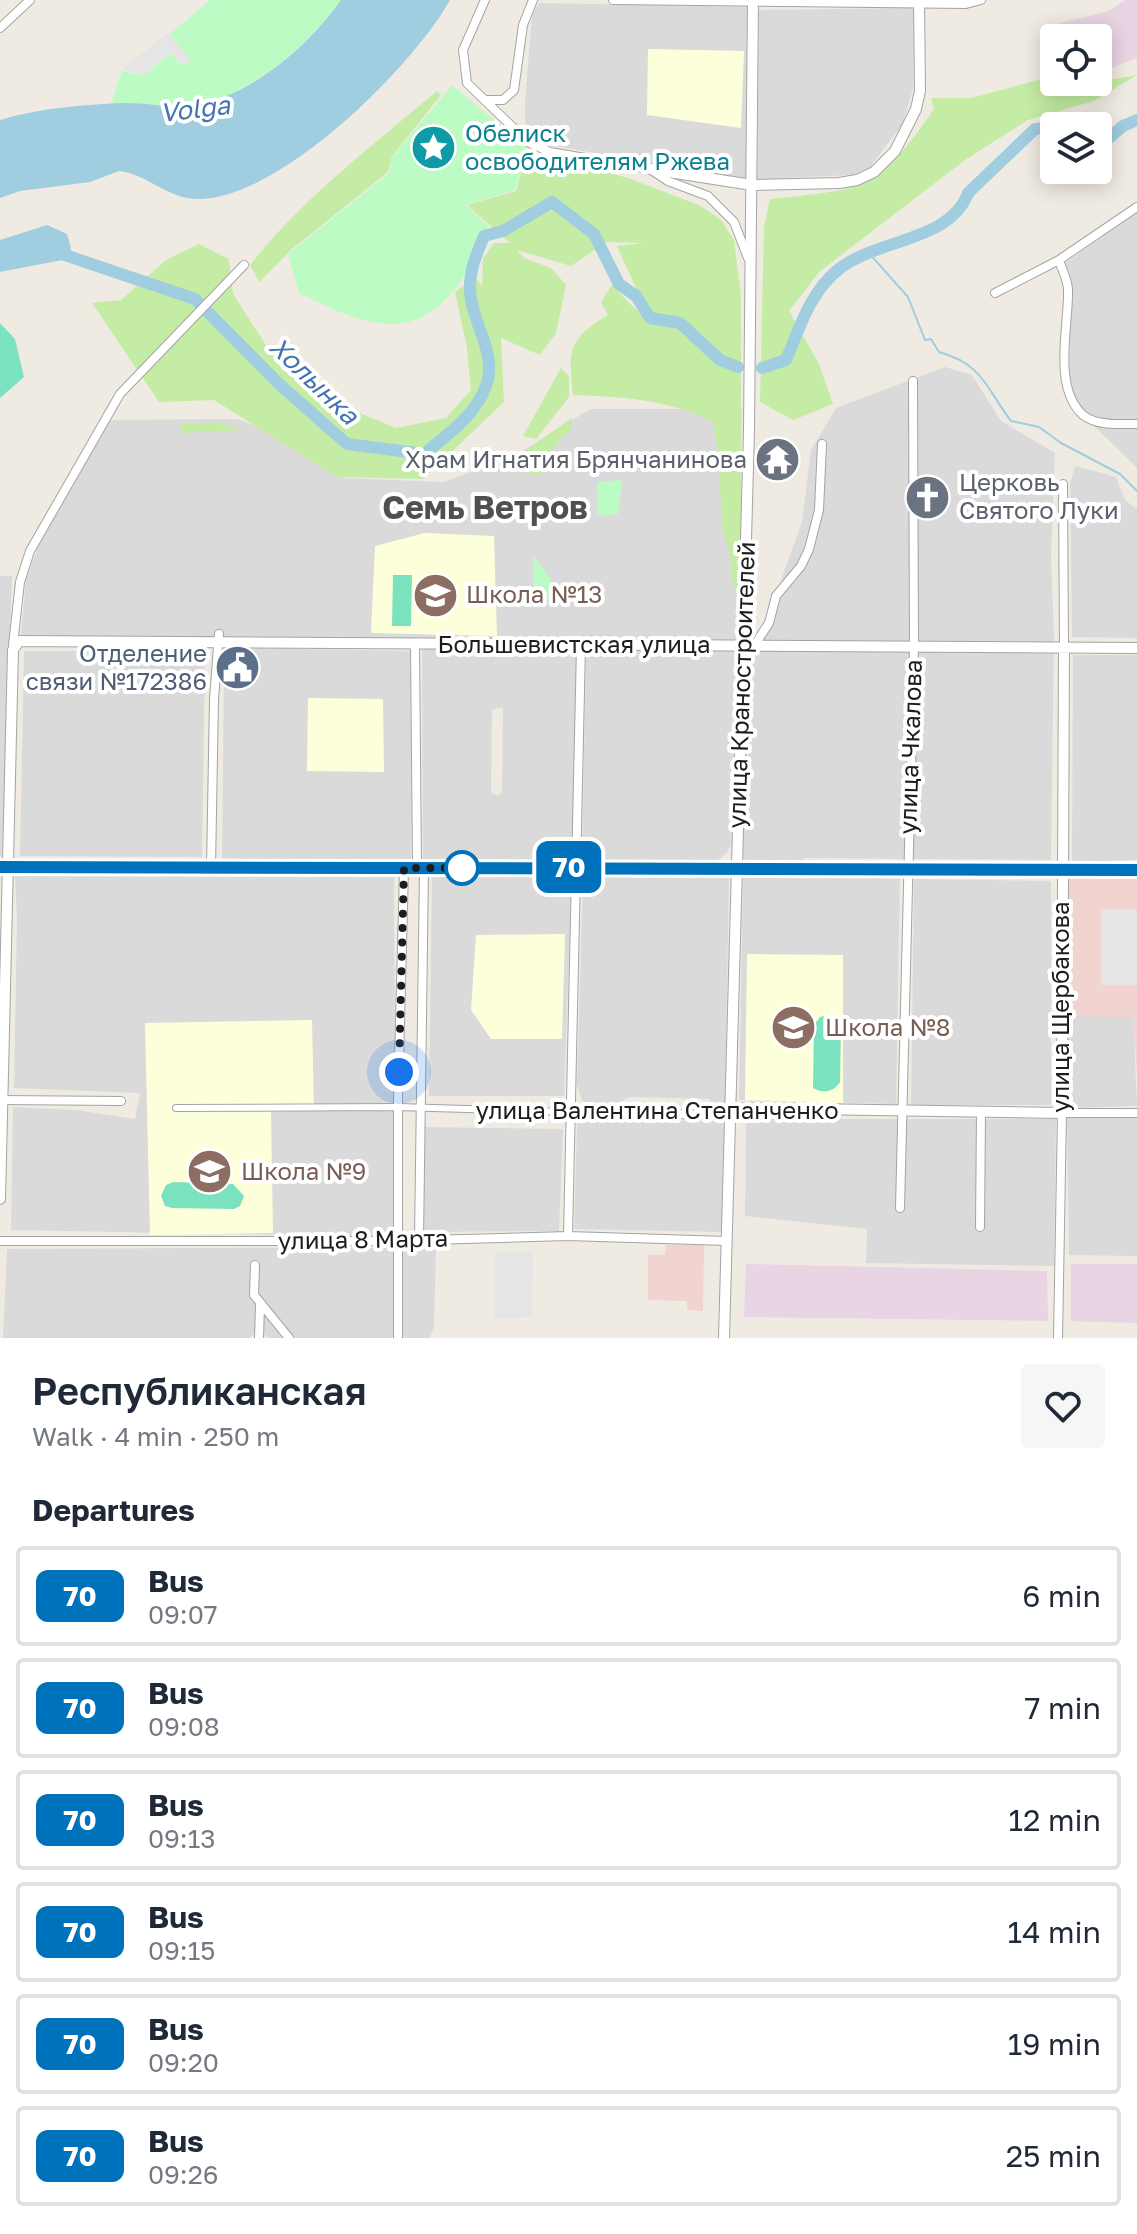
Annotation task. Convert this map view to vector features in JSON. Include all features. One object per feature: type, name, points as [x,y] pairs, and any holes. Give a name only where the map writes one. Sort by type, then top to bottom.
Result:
[{"type":"street","points":[[0,28],[30,0]]},
{"type":"street","points":[[485,0],[462,55],[467,83],[528,142],[550,152],[752,185],[857,180],[885,162],[911,126],[920,91],[919,1]]},
{"type":"street","points":[[486,100],[503,100],[514,90],[523,25],[533,0]]},
{"type":"street","points":[[613,0],[919,1],[966,4],[981,0]]},
{"type":"street","name":"улица Краностроителей","points":[[724,1334],[736,868],[748,646],[753,2]]},
{"type":"street","points":[[650,169],[721,206],[741,232],[750,278]]},
{"type":"street","points":[[995,293],[1059,260],[1137,207]]},
{"type":"street","points":[[1059,260],[1068,286],[1066,371],[1071,397],[1084,417],[1107,423],[1137,424]]},
{"type":"street","points":[[0,1199],[4,868],[13,645],[20,582],[30,551],[120,394],[244,265]]},
{"type":"street","name":"улица Чкалова","points":[[900,1208],[906,871],[914,647],[913,381]]},
{"type":"street","points":[[748,646],[769,623],[776,596],[801,566],[809,549],[819,510],[822,444]]},
{"type":"street","name":"улица Щербакова","points":[[1058,1338],[1062,1113],[1063,484]]},
{"type":"street","points":[[211,868],[219,638]]},
{"type":"street","name":"Большевистская улица","points":[[13,645],[19,641],[219,638],[415,645],[1137,648]]},
{"type":"street","points":[[415,645],[421,868],[419,1240]]},
{"type":"street","points":[[568,1236],[581,645]]},
{"type":"street","points":[[4,868],[1137,870]]},
{"type":"street","points":[[398,1338],[398,1107],[404,868]]},
{"type":"street","points":[[2,1100],[121,1101]]},
{"type":"street","name":"улица Валентина Степанченко","points":[[176,1108],[398,1107],[720,1115],[747,1108],[1137,1113]]},
{"type":"street","points":[[980,1227],[981,1113]]},
{"type":"street","name":"улица 8 Марта","points":[[0,1241],[398,1241],[568,1236],[727,1241]]},
{"type":"street","points":[[255,1265],[254,1295],[289,1338]]},
{"type":"street","points":[[259,1338],[260,1304]]},
{"type":"shaded area","points":[[1125,0],[1137,0],[1137,58],[1112,68],[1112,24],[1060,23],[1109,11]]},
{"type":"shaded area","points":[[539,3],[749,7],[746,179],[549,145],[535,137],[525,122],[525,102],[532,15]]},
{"type":"shaded area","points":[[914,8],[913,89],[902,125],[870,167],[852,175],[757,179],[759,10]]},
{"type":"shaded area","points":[[168,33],[191,60],[182,64],[171,52],[144,74],[122,69]]},
{"type":"shaded area","points":[[648,49],[744,51],[741,128],[647,115]]},
{"type":"shaded area","points":[[1137,212],[1137,420],[1106,420],[1086,413],[1072,390],[1069,368],[1072,281],[1064,264]]},
{"type":"shaded area","points":[[945,367],[972,375],[1001,421],[1055,453],[1051,556],[1054,637],[1051,860],[804,858],[803,866],[749,865],[742,857],[746,655],[769,628],[782,577],[802,522],[811,450],[836,408]]},
{"type":"shaded area","points":[[590,409],[742,409],[736,640],[25,640],[21,636],[26,578],[44,532],[109,420],[237,419],[307,445],[344,478],[444,482],[516,455]]},
{"type":"shaded area","points":[[1093,425],[1137,426],[1137,468],[1131,462]]},
{"type":"shaded area","points":[[1075,466],[1116,477],[1125,500],[1137,509],[1137,638],[1072,637],[1070,484]]},
{"type":"shaded area","name":"Школа №13","points":[[425,533],[494,536],[497,636],[371,633],[375,546]]},
{"type":"shaded area","points":[[0,576],[12,576],[2,856],[0,856]]},
{"type":"shaded area","points":[[242,648],[411,651],[411,864],[222,864],[224,670]]},
{"type":"shaded area","points":[[422,649],[577,650],[572,863],[423,863]],"holes":[[[503,708],[502,791],[498,796],[491,792],[492,709]]]},
{"type":"shaded area","points":[[586,649],[733,650],[738,656],[731,845],[726,854],[716,861],[582,860]]},
{"type":"shaded area","points":[[24,651],[205,651],[202,857],[20,856]]},
{"type":"shaded area","points":[[1073,655],[1137,655],[1137,860],[1072,862]]},
{"type":"shaded area","points":[[308,698],[383,699],[384,772],[307,771]]},
{"type":"shaded area","points":[[572,872],[564,1096],[429,1096],[432,874]]},
{"type":"shaded area","points":[[15,873],[394,875],[396,1237],[11,1230],[13,1107],[76,1110],[135,1119],[140,1093],[14,1088]]},
{"type":"shaded area","points":[[583,875],[729,875],[725,1105],[720,1111],[710,1111],[710,1099],[630,1097],[614,1105],[588,1104],[582,1100],[577,1085]]},
{"type":"shaded area","points":[[1067,876],[1137,876],[1137,1074],[1133,1017],[1068,1016]]},
{"type":"shaded area","points":[[743,877],[900,878],[896,1104],[739,1100]]},
{"type":"shaded area","points":[[914,879],[1051,881],[1051,1105],[911,1105]]},
{"type":"shaded area","points":[[1101,909],[1137,909],[1137,985],[1101,985]]},
{"type":"shaded area","points":[[565,934],[562,1039],[491,1039],[471,1010],[476,935]]},
{"type":"shaded area","name":"Школа №8","points":[[747,954],[843,955],[843,1103],[745,1100]]},
{"type":"shaded area","points":[[1068,1016],[1133,1016],[1137,1106],[1069,1108]]},
{"type":"shaded area","name":"Школа №9","points":[[312,1020],[314,1110],[271,1112],[273,1233],[150,1235],[145,1023]]},
{"type":"shaded area","points":[[1137,1117],[1137,1256],[1069,1255],[1067,1118]]},
{"type":"shaded area","points":[[582,1119],[720,1121],[724,1125],[723,1229],[720,1232],[574,1229],[577,1124]]},
{"type":"shaded area","points":[[746,1119],[1056,1119],[1054,1266],[866,1263],[867,1229],[745,1216]]},
{"type":"shaded area","points":[[424,1127],[563,1129],[559,1231],[422,1232]]},
{"type":"shaded area","points":[[666,1245],[704,1245],[703,1311],[687,1310],[687,1301],[648,1300],[648,1255],[665,1255]]},
{"type":"shaded area","points":[[436,1247],[434,1327],[429,1338],[269,1338],[258,1330],[249,1338],[3,1338],[7,1249]]},
{"type":"shaded area","points":[[533,1252],[532,1317],[495,1318],[495,1253]]},
{"type":"shaded area","points":[[746,1264],[1047,1271],[1048,1321],[744,1317]]},
{"type":"shaded area","points":[[1071,1264],[1137,1264],[1137,1323],[1071,1321]]},
{"type":"green space","points":[[210,0],[341,0],[294,52],[235,92],[192,106],[111,104],[122,71],[144,75],[171,53],[181,64],[191,61],[169,35]]},
{"type":"green space","points":[[1137,75],[1112,90],[1112,79]]},
{"type":"green space","points":[[1040,80],[1040,96],[1102,96],[1056,112],[1040,112],[1040,117],[1028,120],[965,160],[819,272],[789,311],[819,364],[833,404],[793,420],[760,402],[764,228],[770,199],[828,192],[867,181],[898,156],[915,136],[934,109],[931,98],[971,98]]},
{"type":"green space","points":[[452,85],[528,148],[515,190],[465,205],[489,226],[461,281],[443,302],[424,316],[405,323],[385,324],[364,320],[299,293],[288,254],[389,173],[392,157]]},
{"type":"green space","points":[[437,91],[441,95],[392,156],[388,172],[291,250],[259,282],[250,265],[292,217]]},
{"type":"green space","points":[[527,151],[628,178],[701,206],[721,220],[734,240],[741,296],[741,601],[733,585],[729,551],[722,530],[719,459],[713,422],[662,404],[627,398],[573,395],[571,356],[574,347],[585,331],[608,315],[601,302],[612,285],[652,320],[682,323],[653,316],[617,246],[643,243],[606,242],[571,266],[517,250],[524,258],[551,268],[566,285],[556,333],[540,355],[501,338],[504,402],[423,479],[337,477],[214,400],[159,402],[92,303],[121,300],[166,260],[199,244],[229,259],[233,294],[282,370],[355,411],[396,428],[446,418],[471,390],[467,348],[455,292],[475,277],[482,286],[483,259],[494,243],[510,243],[467,205],[516,191]]},
{"type":"green space","points":[[0,323],[15,339],[24,377],[0,398]]},
{"type":"green space","points":[[561,368],[569,376],[569,397],[536,439],[523,436]]},
{"type":"green space","points":[[572,418],[572,428],[559,440],[539,476],[523,471],[515,458]]},
{"type":"green space","points":[[217,422],[243,430],[182,433],[182,424]]},
{"type":"green space","points":[[622,480],[618,514],[597,516],[597,482]]},
{"type":"green space","points":[[535,558],[565,598],[534,598]]},
{"type":"green space","points":[[393,575],[412,575],[411,626],[392,626]]},
{"type":"green space","points":[[828,1015],[841,1026],[840,1082],[835,1088],[824,1091],[813,1088],[814,1025],[820,1017]]},
{"type":"green space","points":[[173,1182],[233,1184],[244,1196],[240,1206],[234,1209],[172,1208],[165,1206],[161,1196],[166,1185]]},
{"type":"water","name":"Volga","points":[[341,0],[450,0],[432,28],[375,93],[304,154],[267,177],[231,193],[198,199],[177,195],[119,171],[90,182],[20,191],[0,198],[0,120],[31,112],[79,106],[127,103],[189,106],[211,101],[233,93],[275,68],[312,35]]},
{"type":"water","points":[[47,225],[67,234],[71,248],[68,259],[0,272],[0,240]]},
{"type":"waterway","name":"Холынка","points":[[1112,135],[1137,120]]},
{"type":"waterway","name":"Холынка","points":[[762,368],[786,360],[813,299],[839,269],[855,259],[946,221],[959,209],[968,193],[1035,129],[1040,129]]},
{"type":"waterway","name":"Холынка","points":[[56,252],[195,299],[279,384],[347,444],[424,454],[468,416],[481,397],[489,373],[489,361],[470,290],[472,269],[484,236],[503,231],[552,202],[594,234],[619,284],[636,296],[650,318],[680,323],[720,360],[738,367]]},
{"type":"waterway","points":[[868,252],[908,297],[925,340],[931,339],[939,352],[975,370],[1011,421],[1039,427],[1061,443],[1120,474],[1137,491]]},
{"type":"bus line","name":"70","points":[[0,867],[1137,870]]},
{"type":"place","name":"Обелиск освободителям Ржева","points":[[434,148]]},
{"type":"place","name":"Храм Игнатия Брянчанинова","points":[[778,460]]},
{"type":"place","name":"Церковь Святого Луки","points":[[928,497]]},
{"type":"place","name":"Школа №13","points":[[435,595]]},
{"type":"place","name":"Отделение связи №172386","points":[[238,668]]},
{"type":"place","name":"Школа №8","points":[[794,1028]]},
{"type":"place","name":"Школа №9","points":[[210,1172]]},
{"type":"district","name":"Семь Ветров","points":[[485,508]]},
{"type":"route","points":[[399,1072],[404,868],[462,868]]}]
